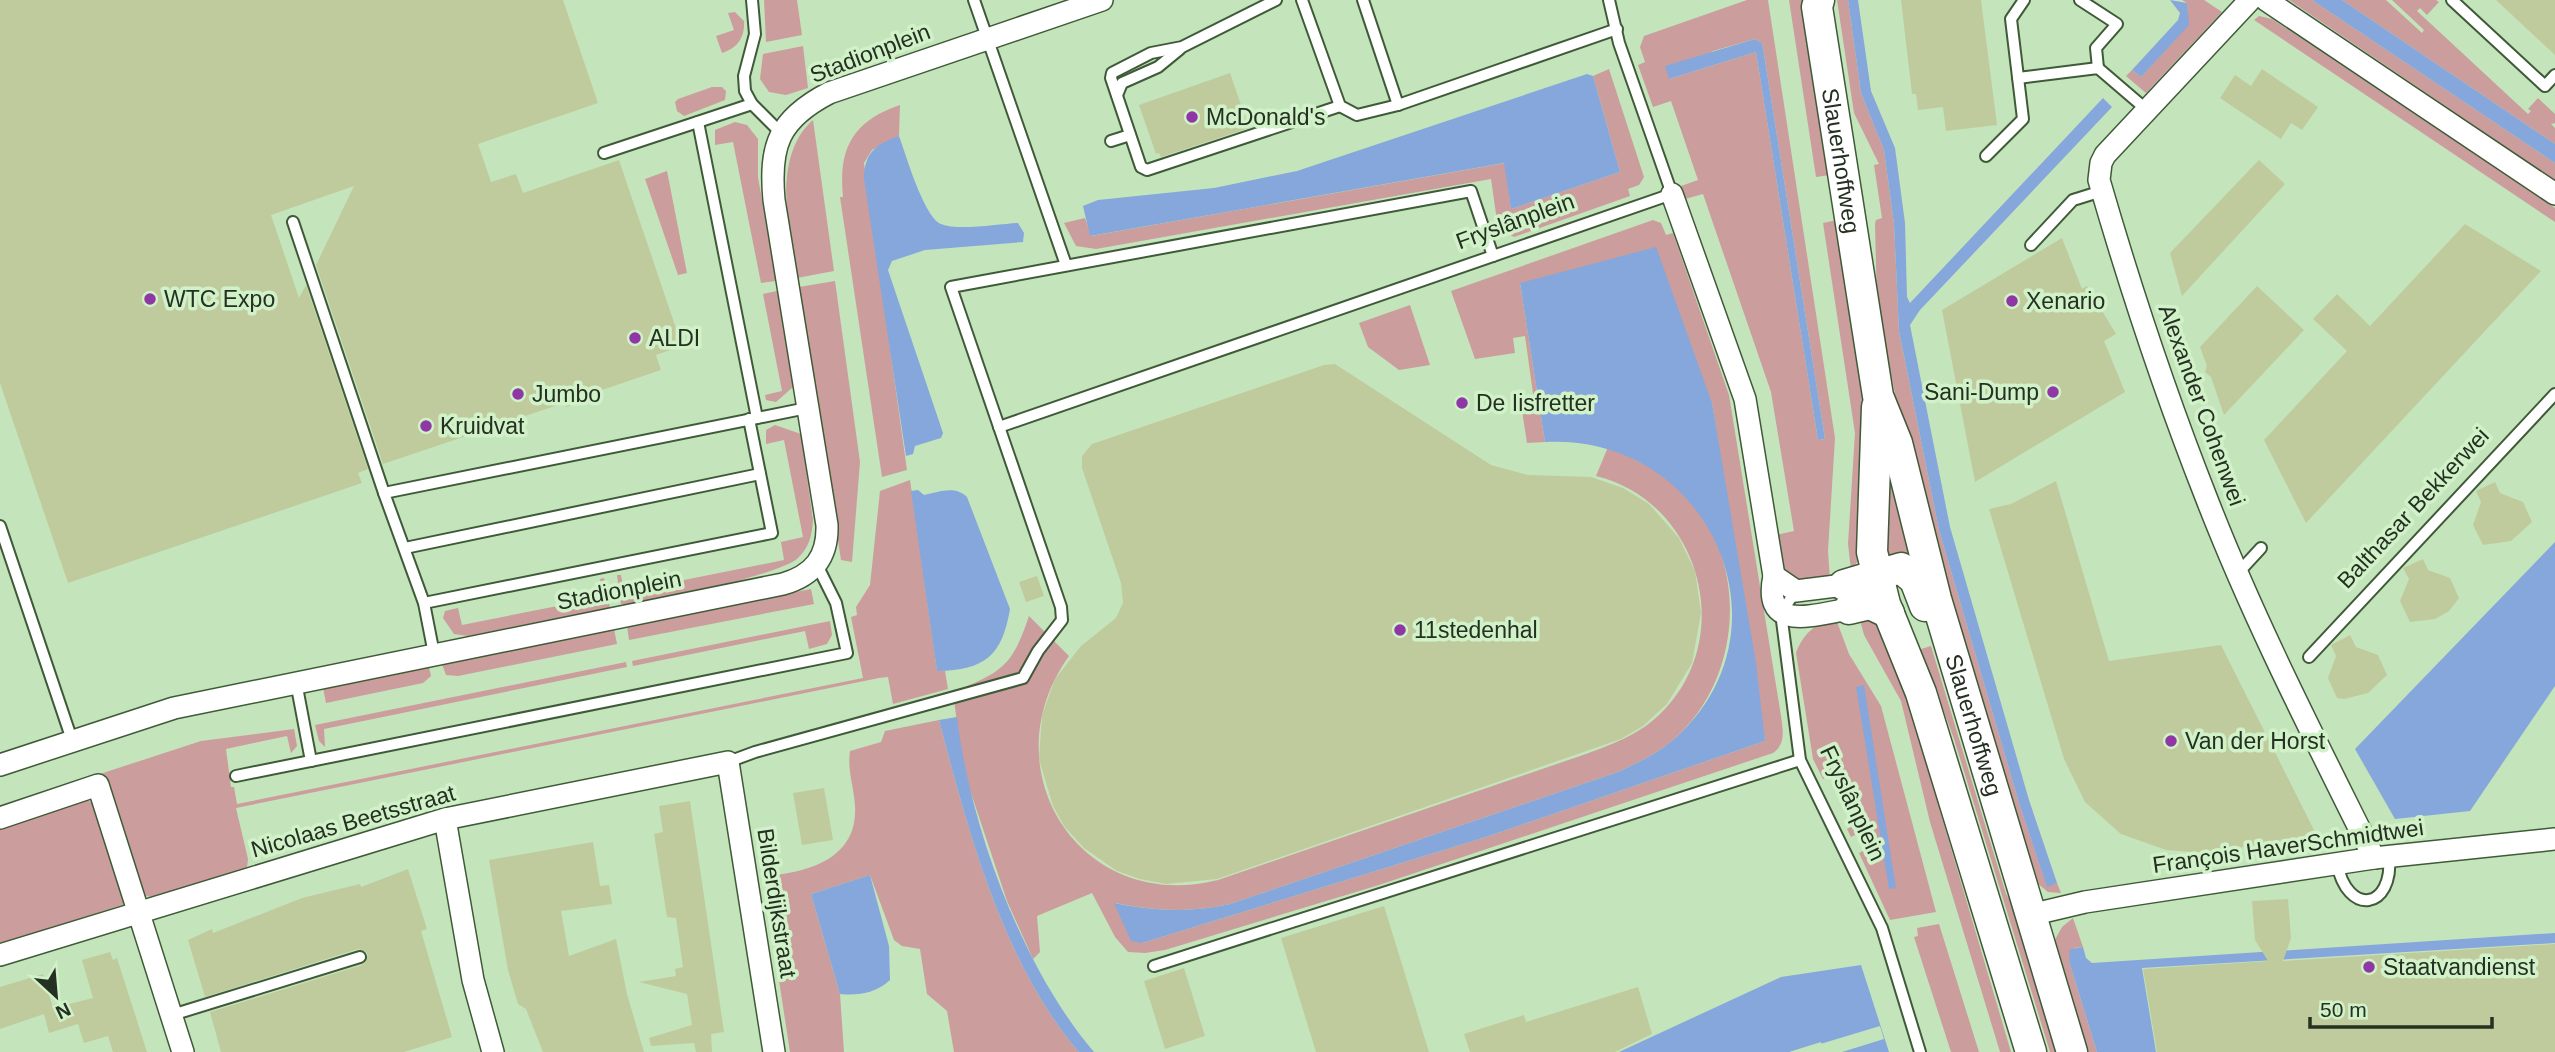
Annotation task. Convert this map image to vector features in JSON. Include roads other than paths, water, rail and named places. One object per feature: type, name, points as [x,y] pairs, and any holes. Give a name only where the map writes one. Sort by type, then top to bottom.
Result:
[{"type":"main road","name":"Slauerhoffweg","points":[[1816,2],[1878,396],[1872,552],[1876,574],[1921,693],[2031,1052]]},
{"type":"main road","name":"Slauerhoffweg","points":[[1878,396],[1897,443],[1918,535],[2072,1052]]},
{"type":"main road","points":[[1847,597],[1876,574],[1901,568],[1908,572],[1921,592],[1933,631],[1949,642]]},
{"type":"main road","points":[[1847,597],[1889,612]]},
{"type":"street","name":"Stadionplein","points":[[781,132],[796,114],[829,93],[1102,0]]},
{"type":"street","name":"Alexander Cohenwei","points":[[2250,0],[2101,163],[2102,191],[2140,317],[2238,573],[2381,857]]},
{"type":"street","points":[[2266,0],[2555,194]]},
{"type":"street","points":[[781,132],[774,151],[774,200],[827,525],[827,541],[817,565]]},
{"type":"street","name":"Fryslânplein","points":[[1672,194],[1745,399],[1781,594]]},
{"type":"street","name":"Stadionplein","points":[[0,765],[174,708],[783,584],[797,580],[817,565]]},
{"type":"street","points":[[1781,594],[1805,591],[1847,597]]},
{"type":"street","points":[[1781,594],[1810,616],[1847,597]]},
{"type":"street","name":"Nicolaas Beetsstraat","points":[[0,955],[445,819],[728,762]]},
{"type":"street","name":"Bilderdijkstraat","points":[[728,762],[774,1052]]},
{"type":"street","points":[[0,818],[98,785],[183,1052]]},
{"type":"street","points":[[445,819],[473,980],[493,1052]]},
{"type":"street","name":"François HaverSchmidtwei","points":[[2030,915],[2085,902],[2337,863],[2555,839]]},
{"type":"lane","points":[[752,0],[755,34],[744,76],[745,91],[752,104],[781,132]]},
{"type":"lane","points":[[974,0],[1066,265]]},
{"type":"lane","points":[[1116,95],[1122,83],[1158,67],[1182,47],[1276,0]]},
{"type":"lane","points":[[1302,0],[1340,106],[1357,115],[1398,105],[1616,29]]},
{"type":"lane","points":[[1363,0],[1398,105]]},
{"type":"lane","points":[[1609,0],[1616,29],[1672,194]]},
{"type":"lane","points":[[1986,156],[2023,119],[2011,19],[2024,0]]},
{"type":"lane","points":[[2080,0],[2117,24],[2096,48],[2098,68],[2147,110]]},
{"type":"lane","points":[[2452,0],[2544,86],[2555,75]]},
{"type":"lane","points":[[1182,47],[1151,53],[1116,68],[1111,78],[1141,166],[1147,170],[1340,106]]},
{"type":"lane","points":[[2018,78],[2098,68]]},
{"type":"lane","points":[[604,153],[752,104]]},
{"type":"lane","points":[[424,603],[772,533],[698,122]]},
{"type":"lane","points":[[1111,141],[1130,135]]},
{"type":"lane","points":[[728,762],[755,752],[1023,678],[1038,651],[1062,620],[1061,607],[951,287],[1471,191],[1493,256]]},
{"type":"lane","points":[[2031,245],[2073,200],[2102,191]]},
{"type":"lane","name":"Fryslânplein","points":[[999,427],[1672,194]]},
{"type":"lane","points":[[293,222],[424,603],[434,654]]},
{"type":"lane","name":"Balthasar Bekkerwei","points":[[2309,657],[2555,394]]},
{"type":"lane","points":[[384,493],[807,408]]},
{"type":"lane","points":[[405,548],[760,474]]},
{"type":"lane","points":[[0,526],[72,740]]},
{"type":"lane","points":[[2238,573],[2262,548]]},
{"type":"lane","points":[[236,776],[847,653],[836,603],[817,565]]},
{"type":"lane","name":"Fryslânplein","points":[[1781,594],[1800,760],[1882,928],[1920,1052]]},
{"type":"lane","points":[[296,682],[312,761]]},
{"type":"lane","points":[[1154,966],[1800,760]]},
{"type":"lane","points":[[2337,863],[2344,889],[2358,899],[2367,900],[2383,892],[2388,884],[2381,857]]},
{"type":"lane","points":[[172,1015],[360,957]]},
{"type":"water","points":[[1848,0],[1858,0],[1871,91],[1895,148],[1905,223],[1907,297],[1910,303],[2103,98],[2112,107],[1920,310],[1910,325],[1950,527],[2029,800],[2057,883],[2047,887],[2019,803],[1939,530],[1899,331],[1894,224],[1884,150],[1861,93]]},
{"type":"water","points":[[2170,0],[2187,3],[2189,25],[2141,77],[2132,70],[2178,20],[2180,13]]},
{"type":"water","points":[[2312,0],[2342,0],[2555,144],[2555,163]]},
{"type":"water","points":[[1755,39],[1762,43],[1764,54],[1825,439],[1818,440],[1756,52],[1669,79],[1665,66]]},
{"type":"water","points":[[1587,74],[1593,76],[1620,172],[1511,209],[1504,163],[1090,236],[1083,206],[1098,200],[1214,188],[1297,171]]},
{"type":"water","points":[[899,136],[922,198],[928,210],[941,224],[968,227],[1018,223],[1024,233],[1023,242],[925,250],[892,261],[888,270],[943,433],[941,438],[915,446],[913,454],[906,456],[864,179],[866,162],[873,151],[884,142]]},
{"type":"water","points":[[1656,247],[1712,403],[1756,663],[1765,741],[1486,837],[1142,943],[1131,941],[1114,903],[1172,910],[1230,904],[1618,772],[1654,754],[1673,740],[1710,696],[1729,647],[1731,596],[1718,547],[1691,504],[1652,470],[1603,448],[1545,442],[1520,283]]},
{"type":"water","points":[[918,490],[924,495],[952,490],[967,497],[1010,609],[1007,625],[996,649],[988,657],[968,668],[937,671],[911,491]]},
{"type":"water","points":[[2555,542],[2555,686],[2470,811],[2395,819],[2355,749]]},
{"type":"water","points":[[1864,685],[1896,888],[1889,889],[1856,687]]},
{"type":"water","points":[[957,717],[974,804],[1003,894],[1044,980],[1094,1052],[1079,1052],[1052,1017],[1029,979],[991,895],[962,806],[939,720]]},
{"type":"water","points":[[870,875],[889,946],[890,980],[866,993],[840,994],[811,894]]},
{"type":"water","points":[[2555,933],[2555,943],[2142,968],[2156,1052],[2097,1052],[2069,961],[2070,949],[2083,947],[2086,958],[2092,963]]},
{"type":"water","points":[[1861,965],[1889,1052],[1823,1052],[1821,1042],[1789,1052],[1619,1052],[1781,977]]},
{"type":"place","name":"McDonald's","points":[[1192,117]]},
{"type":"place","name":"WTC Expo","points":[[150,299]]},
{"type":"place","name":"Xenario","points":[[2012,301]]},
{"type":"place","name":"ALDI","points":[[635,338]]},
{"type":"place","name":"Sani-Dump","points":[[2053,392]]},
{"type":"place","name":"Jumbo","points":[[518,394]]},
{"type":"place","name":"De Iisfretter","points":[[1462,403]]},
{"type":"place","name":"Kruidvat","points":[[426,426]]},
{"type":"place","name":"11stedenhal","points":[[1400,630]]},
{"type":"place","name":"Van der Horst","points":[[2171,741]]},
{"type":"place","name":"Staatvandienst","points":[[2369,967]]}]
